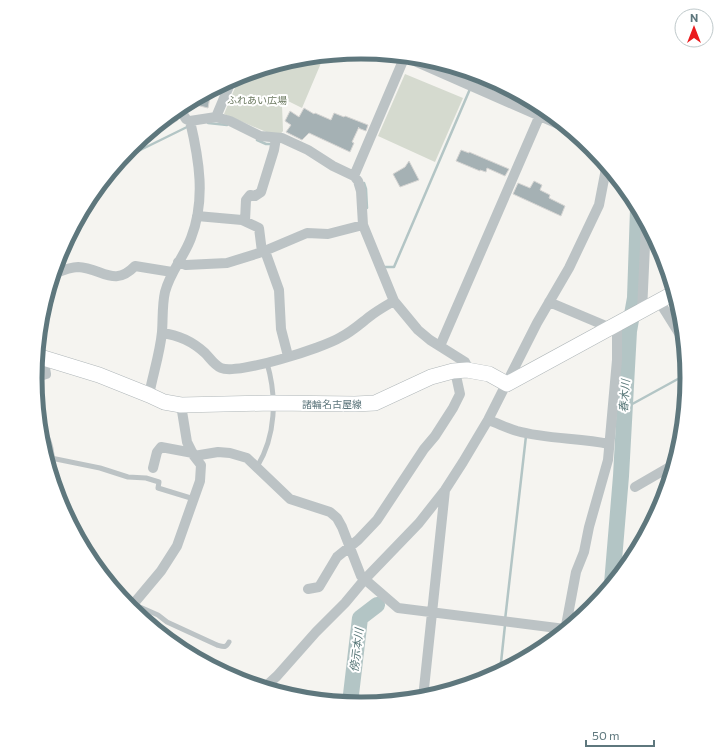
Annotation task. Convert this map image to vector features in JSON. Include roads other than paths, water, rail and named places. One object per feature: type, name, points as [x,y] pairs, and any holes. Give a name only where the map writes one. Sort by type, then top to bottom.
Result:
[{"type":"main road","points":[[507,384],[669,296]]},
{"type":"main road","name":"諸輪名古屋線","points":[[43,358],[99,375],[164,402],[181,405],[374,403],[431,377],[461,370],[489,374],[507,384]]},
{"type":"street","points":[[354,176],[402,62]]},
{"type":"street","points":[[427,66],[540,115],[440,346]]},
{"type":"street","points":[[216,117],[228,88]]},
{"type":"street","points":[[149,395],[162,333],[162,312],[165,292],[172,272],[191,238],[198,216],[200,165],[190,121],[186,119],[183,114]]},
{"type":"street","points":[[190,121],[216,117],[230,121],[260,136],[282,138],[308,150],[333,166],[354,176],[358,181],[361,191],[363,224],[394,301],[418,330],[430,340],[465,362],[467,366],[461,370],[460,394],[453,408],[377,520],[358,540],[338,557],[319,587],[308,589]]},
{"type":"street","points":[[245,221],[246,200],[250,195],[255,196],[261,192],[274,150],[276,138]]},
{"type":"street","points":[[269,683],[419,523],[444,490],[488,420],[549,302],[569,268],[599,204],[606,174]]},
{"type":"street","points":[[198,216],[242,220],[259,228],[264,252],[279,290],[281,329],[288,356]]},
{"type":"street","points":[[178,262],[186,265],[226,263],[264,252],[307,233],[328,234],[363,224]]},
{"type":"street","points":[[640,312],[645,234]]},
{"type":"street","points":[[60,272],[76,267],[119,277],[128,274],[135,266],[172,272]]},
{"type":"street","points":[[162,333],[186,339],[204,353],[216,365],[225,369],[245,368],[267,363],[340,338],[394,301]]},
{"type":"street","points":[[659,301],[676,328]]},
{"type":"street","points":[[549,302],[606,326],[616,325],[616,366],[608,460],[590,521],[584,552],[576,572],[567,622]]},
{"type":"street","points":[[42,375],[46,374],[43,364]]},
{"type":"street","points":[[134,603],[161,571],[177,546],[200,481],[201,465],[193,454],[188,442],[181,405]]},
{"type":"street","points":[[488,420],[518,431],[609,444]]},
{"type":"street","points":[[153,468],[157,452],[161,447],[193,454],[218,452],[230,453],[246,458],[290,499],[330,512],[338,518],[361,576],[398,608],[557,629]]},
{"type":"street","points":[[635,487],[666,470]]},
{"type":"street","points":[[424,691],[444,490]]},
{"type":"lane","points":[[257,467],[270,437],[274,403],[271,378],[267,363]]},
{"type":"lane","points":[[52,458],[100,468],[128,477],[146,478],[160,482],[158,488],[194,499]]},
{"type":"lane","points":[[141,609],[158,615],[167,622],[217,646],[225,647],[229,642]]},
{"type":"waterway","points":[[472,85],[474,80]]},
{"type":"waterway","points":[[383,266],[394,267],[470,89]]},
{"type":"waterway","points":[[208,123],[227,125]]},
{"type":"waterway","points":[[134,153],[187,127]]},
{"type":"waterway","points":[[257,140],[266,144],[272,144]]},
{"type":"waterway","points":[[364,183],[366,189],[367,208]]},
{"type":"waterway","name":"春木川","points":[[613,573],[621,476],[629,331],[635,298],[638,220]]},
{"type":"waterway","points":[[625,408],[680,378]]},
{"type":"waterway","points":[[505,620],[526,436]]},
{"type":"waterway","name":"傍示本川","points":[[351,697],[360,618],[377,605]]},
{"type":"waterway","points":[[501,665],[505,625]]},
{"type":"park label","name":"ふれあい広場","points":[[257,100]]}]
